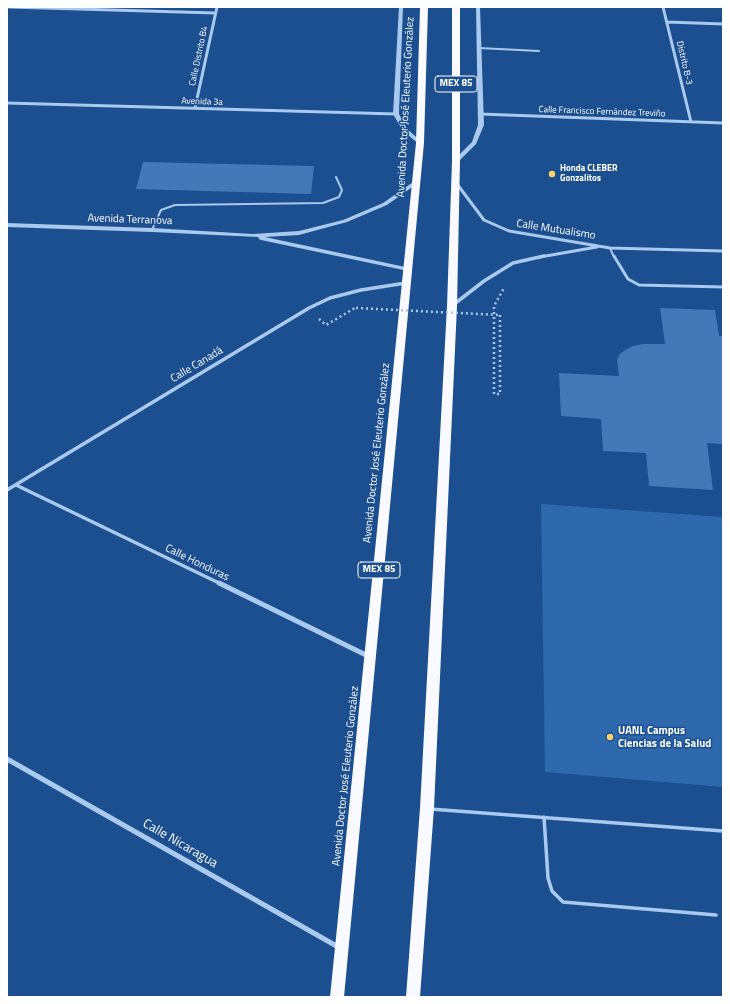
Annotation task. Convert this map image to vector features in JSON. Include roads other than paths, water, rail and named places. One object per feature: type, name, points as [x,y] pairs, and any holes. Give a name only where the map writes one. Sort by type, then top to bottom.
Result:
[{"type":"highway","name":"Avenida Doctor José Eleuterio González","points":[[337,997],[420,143],[424,7]]},
{"type":"highway","name":"MEX 85","points":[[413,997],[427,808],[452,306],[456,182],[456,7]]},
{"type":"street","points":[[9,7],[215,13]]},
{"type":"street","name":"Calle Distrito B4","points":[[195,108],[217,7]]},
{"type":"street","points":[[402,7],[396,114],[405,130],[420,143]]},
{"type":"street","points":[[456,161],[474,143],[481,125],[478,7]]},
{"type":"street","name":"Distrito B-3","points":[[664,7],[691,122]]},
{"type":"street","points":[[667,22],[723,24]]},
{"type":"street","name":"Avenida 3a","points":[[7,103],[396,114]]},
{"type":"street","name":"Calle Francisco Fernández Treviño","points":[[480,114],[723,123]]},
{"type":"street","name":"Avenida Terranova","points":[[7,225],[152,230],[253,236],[299,233],[345,221],[385,204],[416,182]]},
{"type":"street","name":"Calle Mutualismo","points":[[456,182],[484,220],[495,226],[522,234],[610,248],[723,252]]},
{"type":"street","name":"Avenida Terranova","points":[[253,236],[408,269]]},
{"type":"street","name":"Calle Mutualismo","points":[[452,306],[484,281],[513,263],[554,253],[604,247]]},
{"type":"street","name":"Calle Canadá","points":[[7,490],[309,308],[330,298],[362,290],[407,283]]},
{"type":"street","name":"Calle Honduras","points":[[16,484],[371,657]]},
{"type":"street","name":"Calle Nicaragua","points":[[7,759],[342,950]]},
{"type":"lane","points":[[479,48],[539,50]]},
{"type":"lane","points":[[152,230],[161,210],[175,205],[323,203],[340,197],[342,190],[336,177]]},
{"type":"lane","points":[[610,248],[628,279],[639,285],[723,288]]},
{"type":"lane","points":[[427,808],[723,831]]},
{"type":"lane","points":[[544,817],[548,878],[552,891],[563,902],[716,915]]},
{"type":"place","name":"Honda CLEBER Gonzalitos","points":[[552,174]]},
{"type":"place","name":"UANL Campus Ciencias de la Salud","points":[[610,737]]}]
